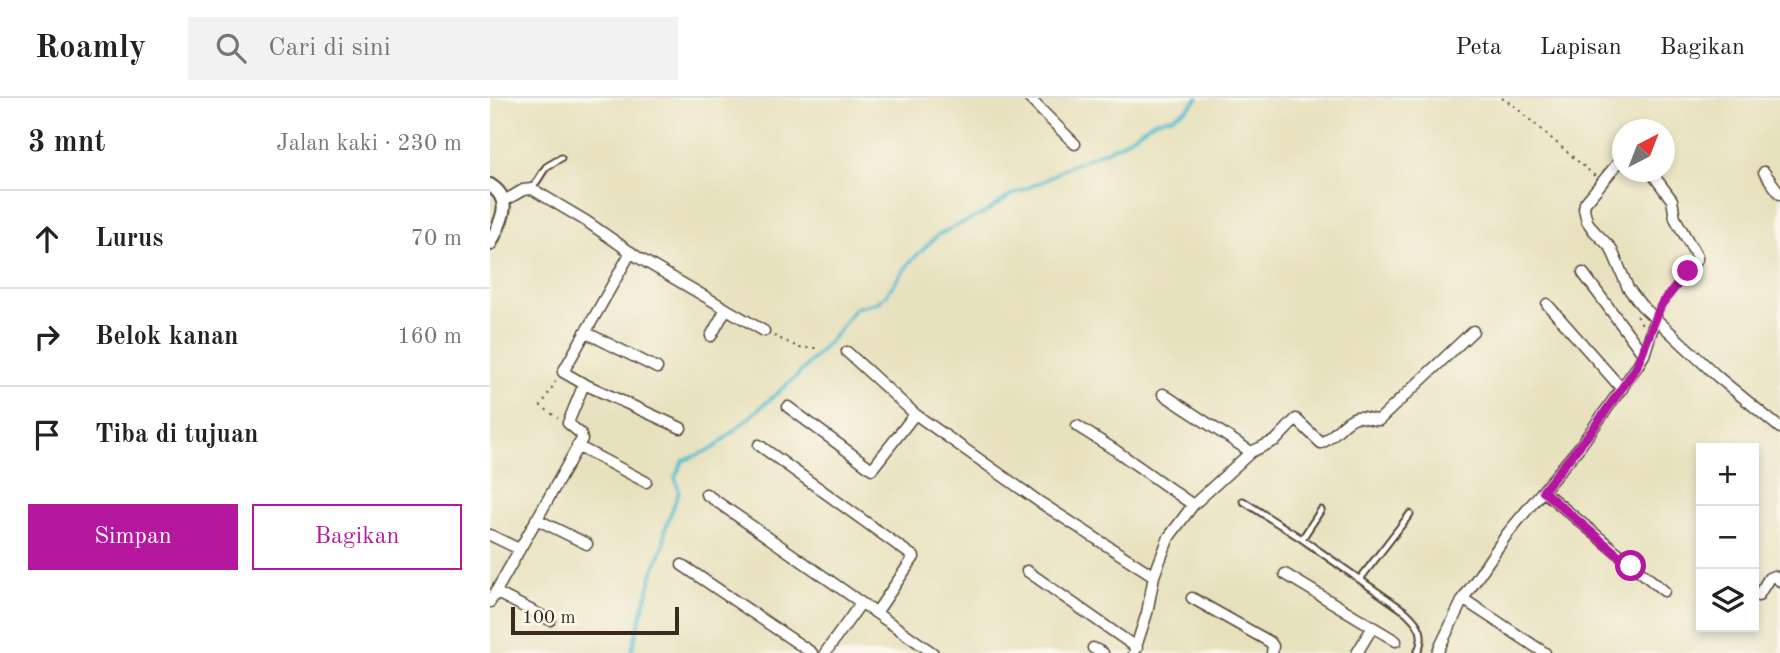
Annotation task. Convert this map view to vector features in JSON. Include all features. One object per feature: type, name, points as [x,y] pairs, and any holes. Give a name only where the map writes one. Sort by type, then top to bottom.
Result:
[{"type":"street","points":[[1029,98],[1075,144]]},
{"type":"street","points":[[1612,169],[1601,181],[1584,209],[1587,221],[1611,248],[1628,288],[1641,305],[1718,377],[1780,428]]},
{"type":"street","points":[[1764,172],[1780,194]]},
{"type":"street","points":[[1658,182],[1672,200],[1675,218],[1697,257],[1688,271]]},
{"type":"street","points":[[490,185],[498,190],[504,201],[503,217],[490,244]]},
{"type":"street","points":[[504,201],[523,190],[532,189],[764,331]]},
{"type":"street","points":[[631,252],[563,372],[681,428]]},
{"type":"street","points":[[1583,273],[1644,355]]},
{"type":"street","points":[[1547,304],[1622,389]]},
{"type":"street","points":[[710,337],[726,309]]},
{"type":"street","points":[[1437,653],[1463,599],[1507,534],[1587,437],[1622,389],[1644,355],[1656,317]]},
{"type":"street","points":[[1027,571],[1136,650],[1154,576],[1169,537],[1194,505],[1251,452],[1276,440],[1296,419],[1321,443],[1354,418],[1379,420],[1473,331]]},
{"type":"street","points":[[586,332],[657,368]]},
{"type":"street","points":[[847,352],[915,414],[1041,503],[1154,576]]},
{"type":"street","points":[[550,620],[493,597],[582,439],[581,434],[568,423],[584,384]]},
{"type":"street","points":[[1163,394],[1251,452]]},
{"type":"street","points":[[788,407],[872,468],[915,414]]},
{"type":"street","points":[[1077,426],[1194,505]]},
{"type":"street","points":[[759,445],[914,557],[876,613]]},
{"type":"street","points":[[578,446],[646,482]]},
{"type":"street","points":[[1543,491],[1664,591]]},
{"type":"street","points":[[706,494],[933,653]]},
{"type":"street","points":[[536,519],[587,544]]},
{"type":"street","points":[[490,535],[519,549]]},
{"type":"street","points":[[682,565],[812,653]]},
{"type":"street","points":[[1285,574],[1396,641]]},
{"type":"street","points":[[1759,594],[1769,578],[1774,576],[1780,581]]},
{"type":"street","points":[[1192,598],[1270,642],[1273,646],[1272,653]]},
{"type":"street","points":[[1463,599],[1545,653]]},
{"type":"street","points":[[825,653],[861,603]]},
{"type":"street","points":[[1357,653],[1372,628]]},
{"type":"lane","points":[[532,189],[546,167],[561,158]]},
{"type":"lane","points":[[1243,501],[1302,539],[1416,620],[1423,635],[1417,653]]},
{"type":"lane","points":[[1302,539],[1321,510]]},
{"type":"lane","points":[[1360,579],[1410,514]]},
{"type":"path","points":[[1502,98],[1601,181]]},
{"type":"path","points":[[1656,317],[1661,305],[1688,271]]},
{"type":"path","points":[[764,331],[794,346],[816,348]]},
{"type":"path","points":[[563,372],[541,406],[568,423]]},
{"type":"waterway","points":[[631,653],[653,572],[664,544],[665,530],[679,491],[675,477],[683,461],[714,448],[797,376],[837,333],[855,308],[878,302],[886,295],[910,262],[938,235],[1063,169],[1121,144],[1154,121],[1172,117],[1187,109],[1198,98]]},
{"type":"route","points":[[1631,566],[1543,491],[1605,415],[1636,368],[1644,355],[1661,305],[1688,271]]}]
